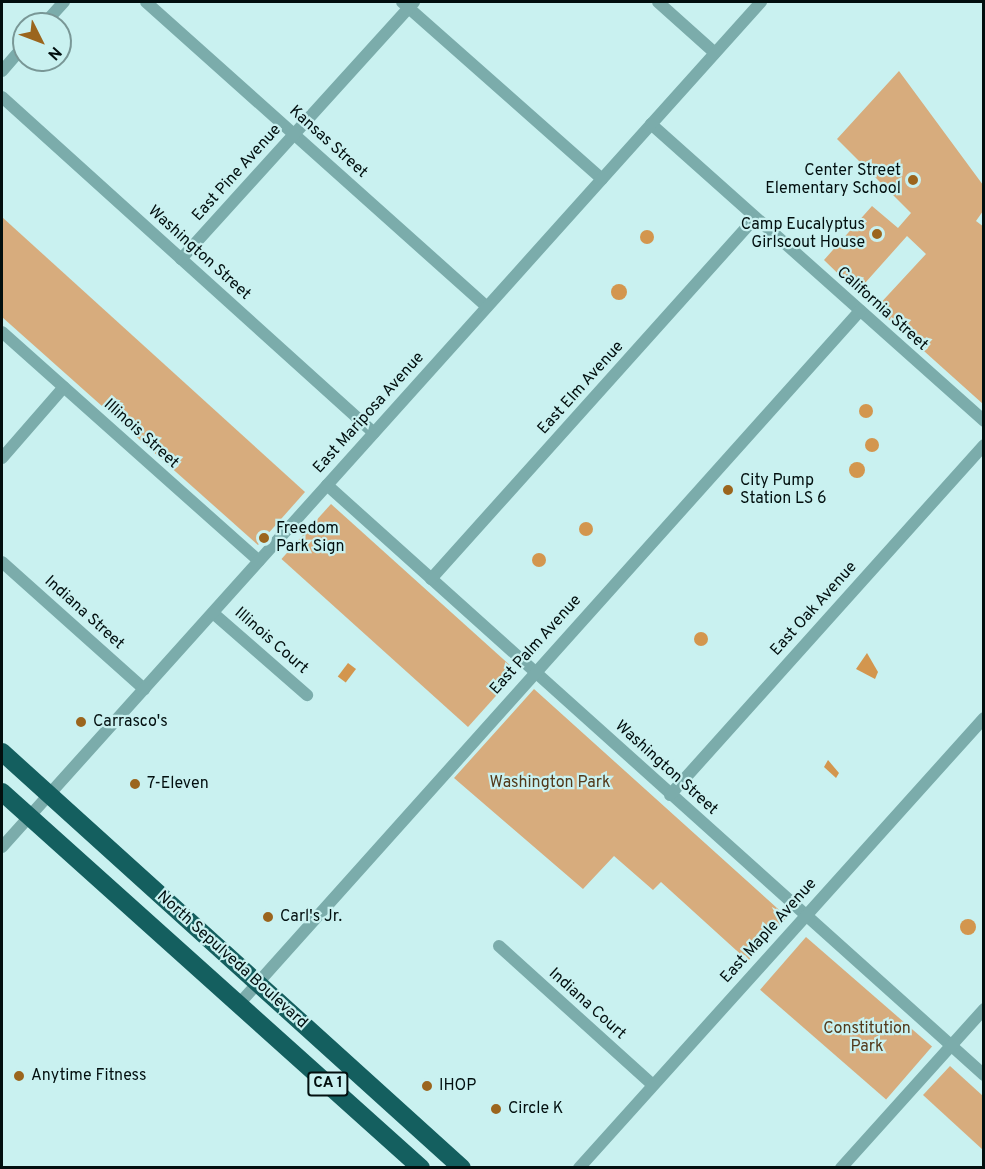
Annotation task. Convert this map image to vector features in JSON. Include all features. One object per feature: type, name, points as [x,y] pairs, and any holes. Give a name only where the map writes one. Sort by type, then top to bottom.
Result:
[{"type":"highway","name":"North Sepulveda Boulevard","points":[[2,752],[259,981],[462,1167]]},
{"type":"highway","name":"North Sepulveda Boulevard","points":[[2,792],[421,1167]]},
{"type":"street","name":"Kansas Street","points":[[146,2],[487,307]]},
{"type":"street","points":[[658,2],[716,53]]},
{"type":"street","name":"East Mariposa Avenue","points":[[2,847],[762,2]]},
{"type":"street","name":"East Pine Avenue","points":[[181,259],[295,134],[408,3]]},
{"type":"street","points":[[408,3],[602,179]]},
{"type":"street","points":[[2,71],[12,60]]},
{"type":"street","name":"Washington Street","points":[[2,97],[374,433]]},
{"type":"street","name":"California Street","points":[[651,124],[984,421]]},
{"type":"street","name":"East Elm Avenue","points":[[431,579],[755,218]]},
{"type":"street","name":"East Palm Avenue","points":[[239,1004],[860,310]]},
{"type":"street","name":"Illinois Street","points":[[2,332],[259,561]]},
{"type":"street","points":[[2,458],[64,387]]},
{"type":"street","name":"East Oak Avenue","points":[[670,795],[984,445]]},
{"type":"street","name":"Washington Street","points":[[327,485],[984,1075]]},
{"type":"street","name":"Indiana Street","points":[[2,562],[144,689]]},
{"type":"street","name":"Illinois Court","points":[[213,613],[307,695]]},
{"type":"street","name":"East Maple Avenue","points":[[579,1167],[984,717]]},
{"type":"street","name":"Indiana Court","points":[[499,946],[653,1085]]},
{"type":"street","points":[[841,1167],[984,1009]]},
{"type":"green space","name":"Center Street Elementary School","points":[[899,71],[983,185],[983,211],[976,221],[984,227],[983,404],[876,308],[926,254],[907,236],[857,292],[824,260],[872,206],[898,228],[911,213],[837,139]]},
{"type":"green space","points":[[2,217],[305,492],[258,545],[2,317]]},
{"type":"green space","points":[[331,504],[518,672],[468,727],[281,559]]},
{"type":"green space","name":"Washington Park","points":[[534,689],[787,917],[748,961],[661,882],[653,890],[614,856],[583,889],[454,778]]},
{"type":"green space","name":"Constitution Park","points":[[806,937],[932,1047],[886,1099],[760,990]]},
{"type":"green space","points":[[950,1066],[983,1096],[983,1150],[923,1095]]},
{"type":"shaded area","points":[[644,230],[650,230],[654,237],[650,244],[644,244],[640,240],[640,234]]},
{"type":"shaded area","points":[[619,284],[627,292],[619,300],[611,292]]},
{"type":"shaded area","points":[[863,404],[869,404],[873,411],[869,418],[863,418],[859,414],[859,408]]},
{"type":"shaded area","points":[[869,438],[875,438],[879,445],[875,452],[869,452],[865,448],[865,442]]},
{"type":"shaded area","points":[[857,462],[863,464],[865,470],[863,476],[857,478],[851,476],[849,470],[851,464]]},
{"type":"shaded area","points":[[583,522],[589,522],[593,529],[589,536],[583,536],[579,532],[579,526]]},
{"type":"shaded area","points":[[539,553],[544,555],[546,560],[544,565],[539,567],[534,565],[532,560],[534,555]]},
{"type":"shaded area","points":[[698,632],[704,632],[708,639],[704,646],[698,646],[694,642],[694,636]]},
{"type":"shaded area","points":[[867,653],[878,672],[875,679],[856,669]]},
{"type":"shaded area","points":[[348,663],[356,669],[346,683],[338,677]]},
{"type":"shaded area","points":[[828,760],[839,773],[836,778],[824,767]]},
{"type":"shaded area","points":[[968,919],[976,927],[968,935],[960,927]]},
{"type":"place","name":"Center Street Elementary School","points":[[913,180]]},
{"type":"place","name":"Camp Eucalyptus Girlscout House","points":[[877,234]]},
{"type":"place","name":"City Pump Station LS 6","points":[[728,490]]},
{"type":"place","name":"Freedom Park Sign","points":[[264,538]]},
{"type":"place","name":"Carrasco's","points":[[81,722]]},
{"type":"place","name":"7-Eleven","points":[[135,784]]},
{"type":"place","name":"Carl's Jr.","points":[[268,917]]},
{"type":"place","name":"Anytime Fitness","points":[[19,1076]]},
{"type":"place","name":"IHOP","points":[[427,1086]]},
{"type":"place","name":"Circle K","points":[[496,1109]]}]
